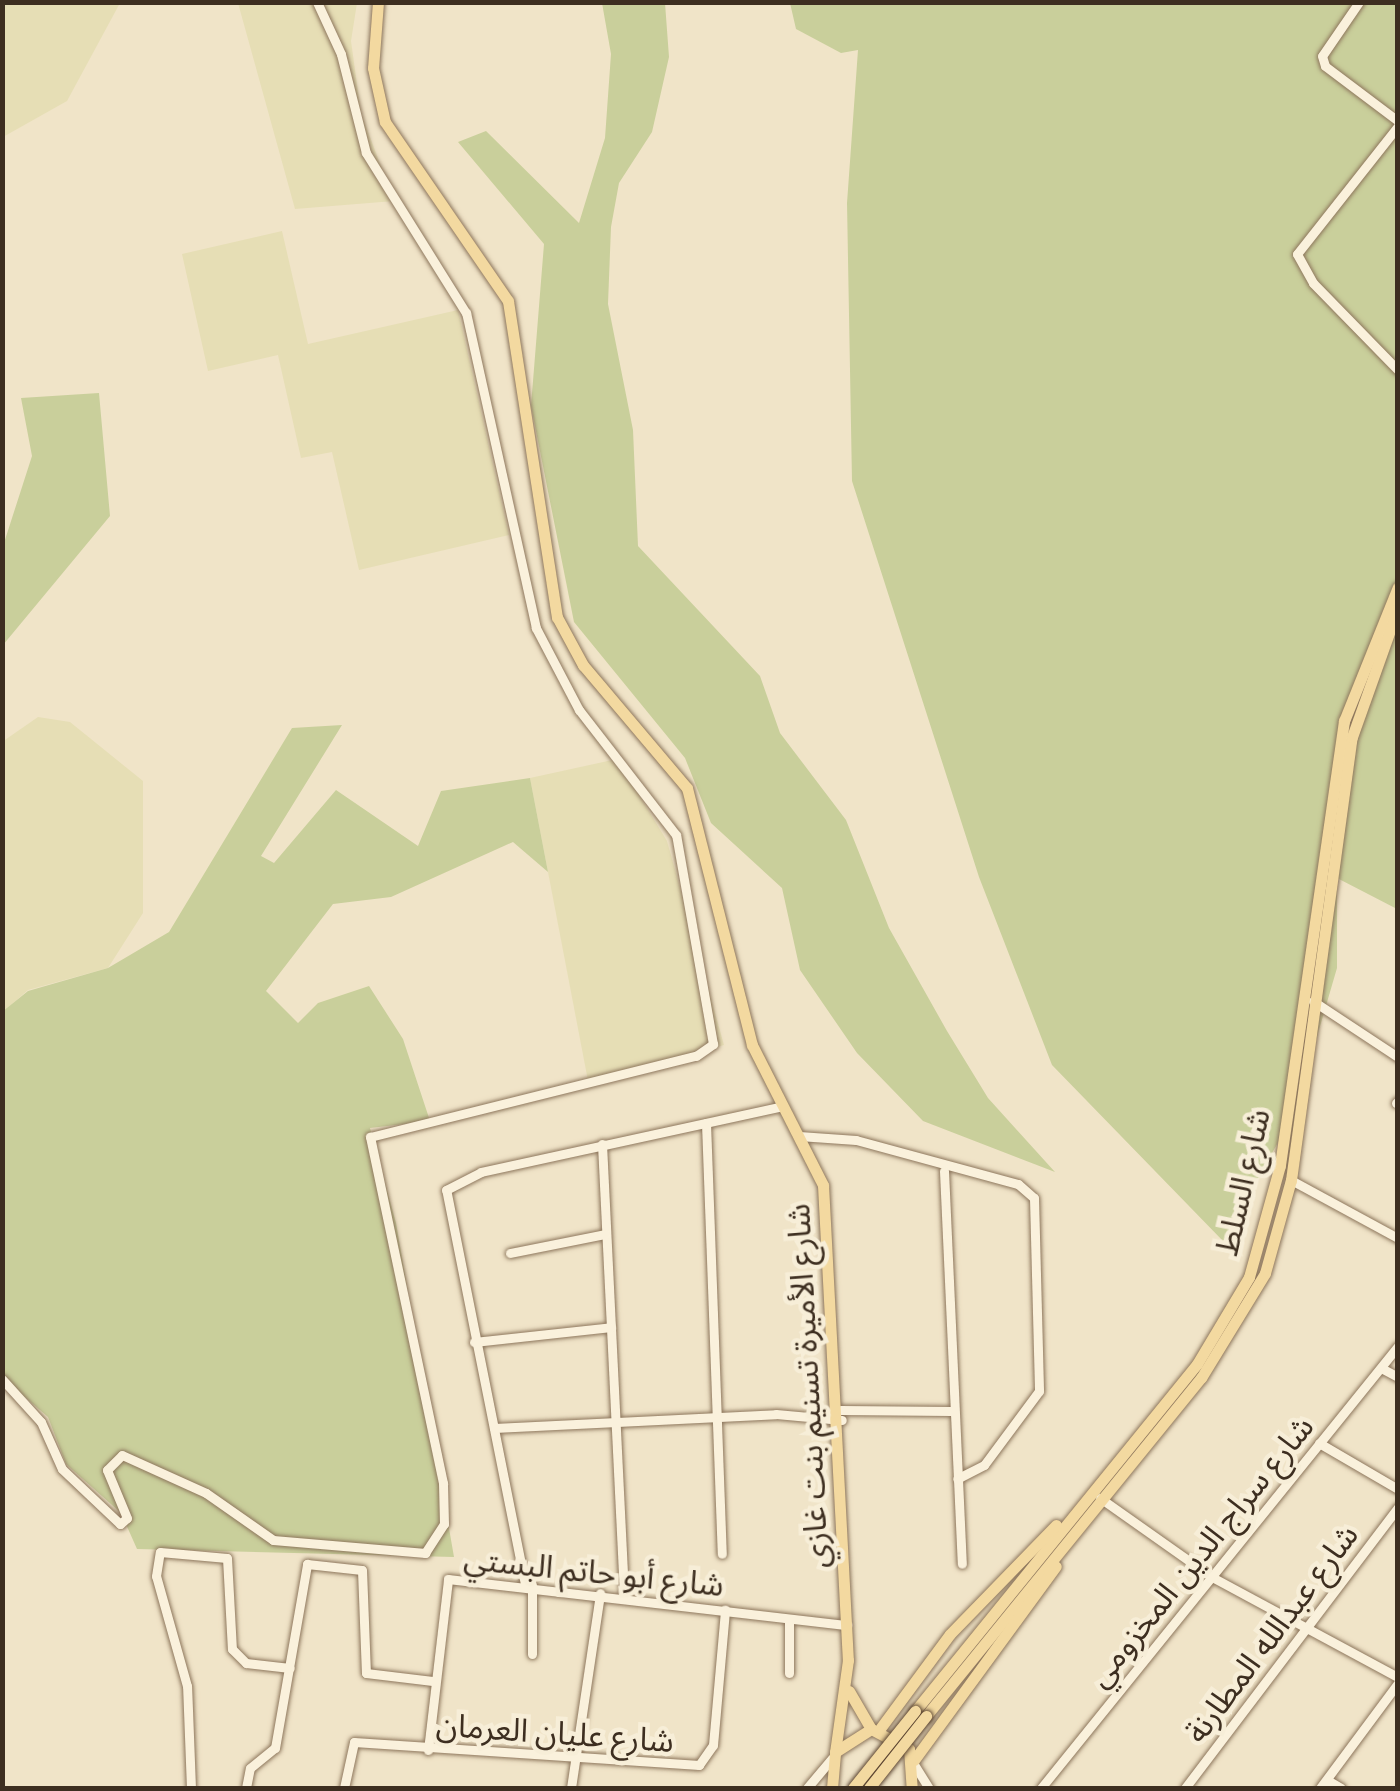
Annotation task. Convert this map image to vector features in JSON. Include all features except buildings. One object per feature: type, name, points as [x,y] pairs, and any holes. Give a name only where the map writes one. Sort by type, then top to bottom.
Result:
[{"type":"main road","name":"شارع الأميرة تسنيم بنت غازي","points":[[378,2],[373,68],[393,141],[508,301],[557,616],[583,665],[687,788],[747,1030],[799,1136],[830,1224],[842,1415],[847,1624],[846,1682],[833,1755],[832,1788]]},
{"type":"main road","name":"شارع السلط","points":[[869,1788],[1071,1513],[1211,1344],[1262,1244],[1342,731],[1398,587]]},
{"type":"main road","name":"شارع السلط","points":[[854,1788],[1074,1533],[1230,1339],[1265,1272],[1290,1180],[1352,737],[1397,610]]},
{"type":"main road","points":[[833,1755],[874,1730],[984,1596],[1071,1513]]},
{"type":"main road","points":[[912,1788],[914,1763],[1074,1533]]},
{"type":"main road","name":"شارع الأميرة تسنيم بنت غازي","points":[[846,1682],[874,1730]]},
{"type":"main road","points":[[874,1730],[901,1740],[914,1763]]},
{"type":"street","points":[[2,1380],[42,1422],[62,1469],[120,1524],[127,1518],[107,1470],[122,1454],[206,1493],[273,1540],[425,1553],[444,1524],[444,1483],[370,1138],[696,1056],[713,1044],[676,835],[579,710],[536,628],[466,312],[366,152],[342,54],[317,2]]},
{"type":"street","points":[[1360,2],[1322,56],[1325,66],[1398,123],[1296,254],[1393,366],[1398,352]]},
{"type":"street","points":[[1313,1001],[1398,1057]]},
{"type":"street","points":[[532,1654],[528,1584],[474,1342],[446,1190],[481,1172],[784,1106]]},
{"type":"street","points":[[706,1123],[720,1416],[722,1554]]},
{"type":"street","points":[[799,1136],[856,1140],[944,1171],[1018,1184],[1036,1210],[1039,1391],[984,1465],[956,1479]]},
{"type":"street","points":[[602,1144],[624,1596]]},
{"type":"street","points":[[944,1171],[951,1410],[962,1564]]},
{"type":"street","points":[[1290,1180],[1398,1238]]},
{"type":"street","points":[[510,1253],[606,1234]]},
{"type":"street","points":[[474,1342],[611,1327]]},
{"type":"street","name":"شارع سراج الدين المخزومي","points":[[1041,1788],[1398,1346]]},
{"type":"street","points":[[1383,1369],[1398,1376]]},
{"type":"street","points":[[494,1428],[614,1420],[951,1410]]},
{"type":"street","points":[[1319,1443],[1398,1489]]},
{"type":"street","points":[[1100,1498],[1212,1577],[1398,1680],[1324,1784],[1341,1788]]},
{"type":"street","name":"شارع عبدالله المطارنة","points":[[1185,1788],[1398,1508]]},
{"type":"street","points":[[191,1788],[181,1651],[154,1566],[168,1548],[223,1555],[232,1649],[246,1663],[290,1668]]},
{"type":"street","points":[[246,1788],[250,1768],[275,1748],[302,1570],[348,1562],[364,1574],[366,1673],[433,1681]]},
{"type":"street","name":"شارع أبو حاتم البستي","points":[[428,1750],[446,1581],[528,1584],[789,1620],[847,1624]]},
{"type":"street","points":[[571,1788],[580,1759],[600,1593]]},
{"type":"street","name":"شارع عليان العرمان","points":[[344,1788],[354,1742],[580,1759],[704,1762],[725,1610]]},
{"type":"street","points":[[789,1620],[789,1673]]},
{"type":"street","points":[[807,1788],[833,1755]]},
{"type":"street","points":[[914,1763],[929,1788]]},
{"type":"shaded area","points":[[3,2],[120,3],[67,101],[3,137]]},
{"type":"shaded area","points":[[238,3],[357,3],[351,41],[361,113],[394,201],[295,209]]},
{"type":"shaded area","points":[[282,231],[308,344],[458,310],[509,535],[359,570],[332,452],[301,458],[278,355],[208,371],[182,254]]},
{"type":"shaded area","points":[[38,717],[70,722],[143,781],[143,913],[108,968],[28,990],[3,1012],[2,742]]},
{"type":"shaded area","points":[[617,759],[667,841],[724,1045],[589,1086],[530,778]]},
{"type":"green space","points":[[602,3],[665,3],[669,57],[652,132],[619,183],[611,227],[608,304],[633,430],[638,546],[760,676],[780,733],[846,820],[889,928],[947,1031],[988,1098],[1055,1172],[923,1121],[857,1053],[800,970],[782,888],[711,823],[685,758],[574,622],[531,406],[544,244],[458,142],[486,131],[579,223],[605,138],[611,54]]},
{"type":"green space","points":[[790,3],[1397,3],[1397,909],[1337,878],[1337,968],[1295,1112],[1223,1241],[1052,1065],[979,877],[852,481],[847,203],[858,50],[841,53],[796,29]]},
{"type":"green space","points":[[99,393],[110,516],[3,645],[3,546],[32,456],[21,398]]},
{"type":"green space","points":[[342,725],[261,856],[274,863],[336,790],[418,846],[441,791],[530,778],[548,872],[513,842],[391,897],[333,904],[266,991],[298,1023],[318,1003],[369,986],[403,1039],[430,1121],[370,1128],[396,1223],[454,1557],[137,1549],[121,1513],[66,1464],[48,1417],[3,1378],[2,1012],[28,991],[108,968],[169,932],[292,728]]}]
